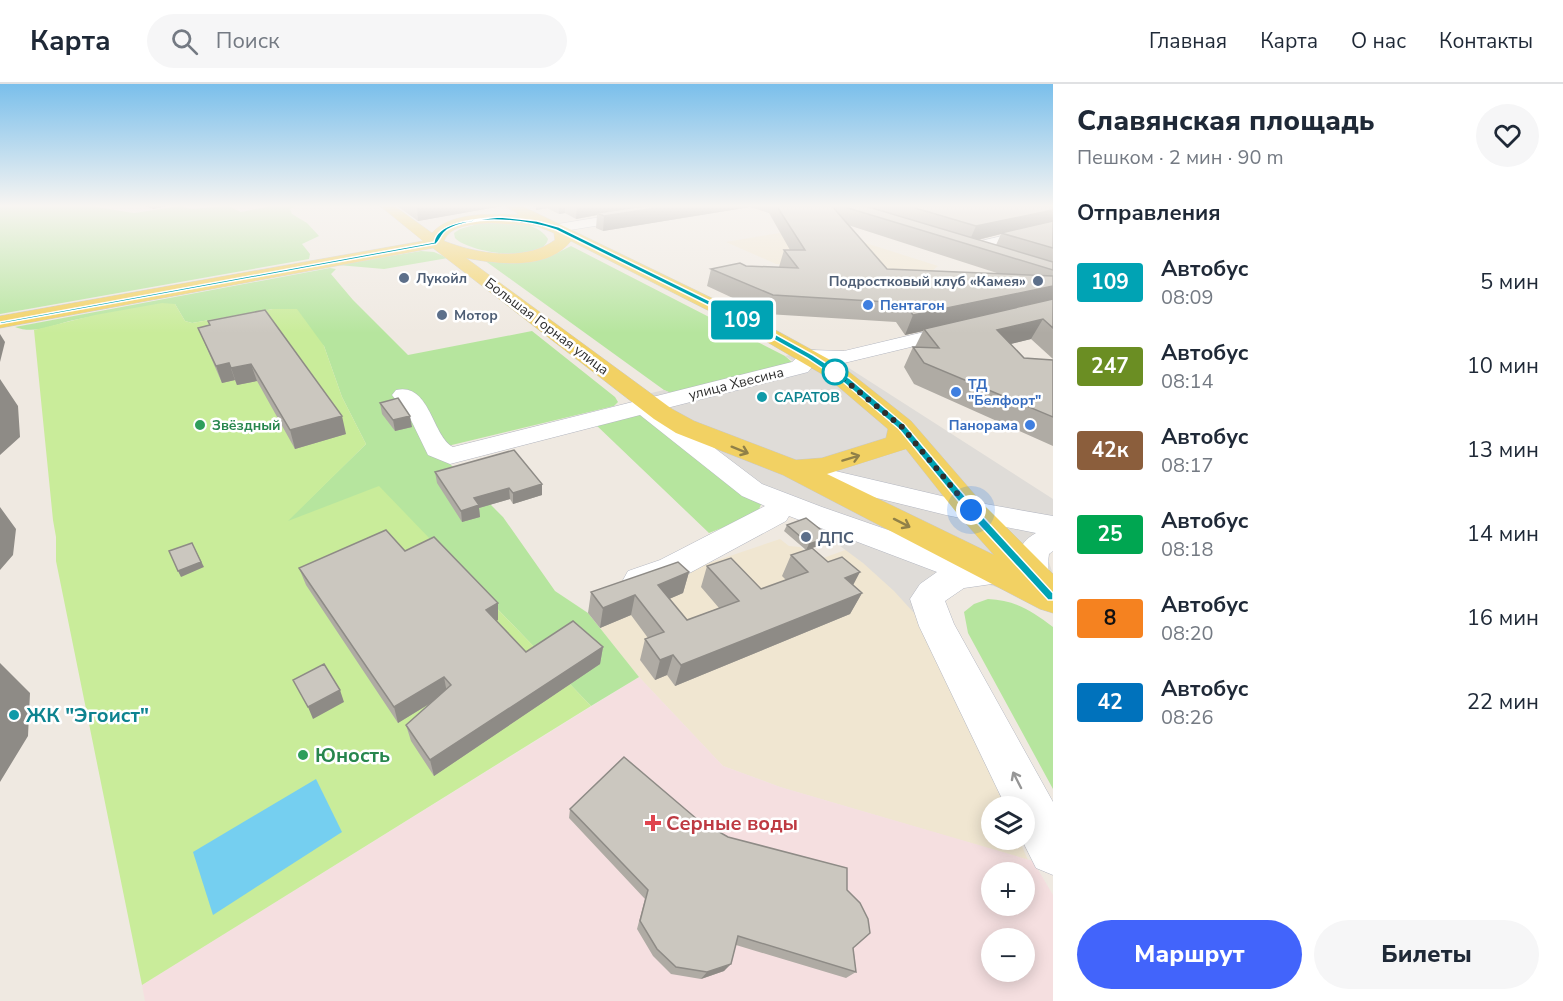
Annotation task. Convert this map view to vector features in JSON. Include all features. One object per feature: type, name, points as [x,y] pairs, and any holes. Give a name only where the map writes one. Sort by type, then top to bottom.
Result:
[{"type":"main road","points":[[0,322],[411,248]]},
{"type":"main road","points":[[444,248],[477,256],[509,258],[532,256],[551,248]]},
{"type":"main road","points":[[598,248],[810,356],[857,388],[902,427],[971,510],[1025,585]]},
{"type":"main road","points":[[648,405],[685,427],[793,469],[1025,585]]},
{"type":"main road","points":[[793,469],[825,466],[898,443],[902,427]]},
{"type":"street","points":[[437,248],[648,405],[752,490],[1025,585]]},
{"type":"street","points":[[969,248],[993,255]]},
{"type":"street","points":[[810,356],[844,357],[984,324]]},
{"type":"street","name":"улица Хвесина","points":[[404,395],[422,417],[437,449],[450,456],[800,368],[810,356]]},
{"type":"street","points":[[793,469],[971,510],[1053,526]]},
{"type":"street","points":[[617,589],[672,568],[775,514],[782,502]]},
{"type":"street","points":[[1025,585],[1034,551],[1040,543],[1053,538]]},
{"type":"street","points":[[1025,585],[944,582],[937,586],[927,599],[937,626],[1053,851]]},
{"type":"shaded area","points":[[739,248],[881,248],[938,266],[932,271],[776,264]]},
{"type":"shaded area","points":[[814,349],[847,362],[846,366],[852,370],[1053,499],[1053,550],[1047,557],[1053,574],[1053,591],[1006,590],[990,585],[972,584],[955,588],[942,603],[946,614],[914,613],[863,563],[805,520],[633,404],[630,398],[664,390],[671,393],[789,365],[793,361],[785,356]]},
{"type":"shaded area","points":[[780,539],[789,546],[800,547],[818,560],[848,549],[912,605],[930,636],[1000,796],[981,796],[981,846],[780,787],[723,766],[639,677],[588,613],[691,569]]},
{"type":"shaded area","name":"Серные воды","points":[[639,677],[723,766],[780,787],[981,846],[981,850],[995,850],[1033,861],[981,862],[981,916],[1035,916],[1035,864],[1053,895],[1053,1001],[145,1001],[142,985]]},
{"type":"shaded area","points":[[994,850],[1024,850],[1028,860]]},
{"type":"green space","points":[[0,248],[305,248],[310,254],[309,259],[0,314]]},
{"type":"green space","points":[[475,248],[541,248],[520,254],[489,252]]},
{"type":"green space","points":[[567,248],[574,248],[785,356],[793,363],[671,393],[664,390],[484,260],[555,254]]},
{"type":"green space","points":[[421,251],[434,252],[448,258],[384,269],[338,265]]},
{"type":"green space","points":[[330,268],[336,269],[331,274],[353,300],[408,355],[532,331],[615,397],[618,402],[614,406],[431,450],[449,463],[503,517],[555,591],[588,613],[639,677],[591,706],[487,598],[286,522],[366,444],[342,397],[324,346],[273,309],[192,323],[185,321],[175,304],[74,320],[45,328],[30,330],[15,327]]},
{"type":"green space","name":"Юность","points":[[162,303],[175,304],[185,321],[192,323],[273,309],[297,309],[324,346],[342,397],[366,444],[288,521],[379,486],[591,706],[142,985],[56,561],[56,537],[34,330],[95,315]]},
{"type":"green space","points":[[643,412],[762,502],[757,514],[709,533],[594,423]]},
{"type":"green space","points":[[988,599],[1023,607],[1053,627],[1053,789],[968,633],[964,612],[974,604]]},
{"type":"water","points":[[316,779],[342,832],[213,915],[193,852]]},
{"type":"building","points":[[804,248],[868,248],[887,269],[1053,276],[1053,286],[913,315],[904,303],[773,295],[711,269],[740,263],[746,266],[798,268],[784,250],[805,250]]},
{"type":"building","points":[[980,248],[1005,248],[1053,262],[1053,270]]},
{"type":"building","points":[[1053,299],[1053,328],[1043,319],[997,330],[1024,358],[1053,360],[1053,417],[924,363],[913,347],[939,348],[924,329]]},
{"type":"building","points":[[265,310],[342,416],[290,430],[251,364],[231,368],[229,363],[216,366],[198,328],[210,325],[208,321]]},
{"type":"building","points":[[398,398],[410,416],[393,420],[380,403]]},
{"type":"building","points":[[514,450],[542,484],[513,493],[509,488],[474,498],[479,505],[461,511],[435,472]]},
{"type":"building","points":[[806,518],[830,537],[809,544],[787,525]]},
{"type":"building","points":[[386,530],[405,551],[434,537],[498,603],[486,610],[526,652],[573,621],[603,647],[430,760],[406,725],[451,685],[444,677],[394,707],[299,568]]},
{"type":"building","points":[[192,543],[201,562],[178,571],[169,551]]},
{"type":"building","points":[[812,548],[828,562],[842,557],[860,572],[845,578],[862,593],[681,665],[673,655],[660,660],[645,639],[664,632],[635,595],[603,608],[591,592],[678,562],[689,572],[658,585],[687,620],[739,601],[707,566],[731,558],[761,589],[808,572],[791,555]]},
{"type":"building","points":[[324,664],[340,690],[308,707],[293,680]]},
{"type":"building","points":[[624,757],[698,820],[728,837],[847,868],[847,890],[860,903],[868,919],[870,933],[853,948],[856,972],[738,936],[731,964],[707,972],[676,967],[657,949],[640,921],[648,890],[570,809]]},
{"type":"bus line","name":"109","points":[[0,322],[410,248]]},
{"type":"bus line","name":"109","points":[[598,248],[752,325],[810,356],[846,380],[902,427],[971,510],[1053,597]]},
{"type":"place","name":"Лукойл","points":[[404,278]]},
{"type":"place","name":"Подростковый клуб «Камея»","points":[[1038,281]]},
{"type":"place","name":"Пентагон","points":[[868,305]]},
{"type":"place","name":"Мотор","points":[[442,315]]},
{"type":"place","name":"ТД \"Белфорт\"","points":[[956,392]]},
{"type":"place","name":"САРАТОВ","points":[[762,397]]},
{"type":"place","name":"Звёздный","points":[[200,425]]},
{"type":"place","name":"Панорама","points":[[1030,425]]},
{"type":"place","name":"ДПС","points":[[806,537]]},
{"type":"place","name":"ЖК \"Эгоист\"","points":[[14,715]]},
{"type":"place","name":"Юность","points":[[303,755]]},
{"type":"place","name":"Серные воды","points":[[653,823]]},
{"type":"route","points":[[835,372],[902,427],[971,510]]}]
